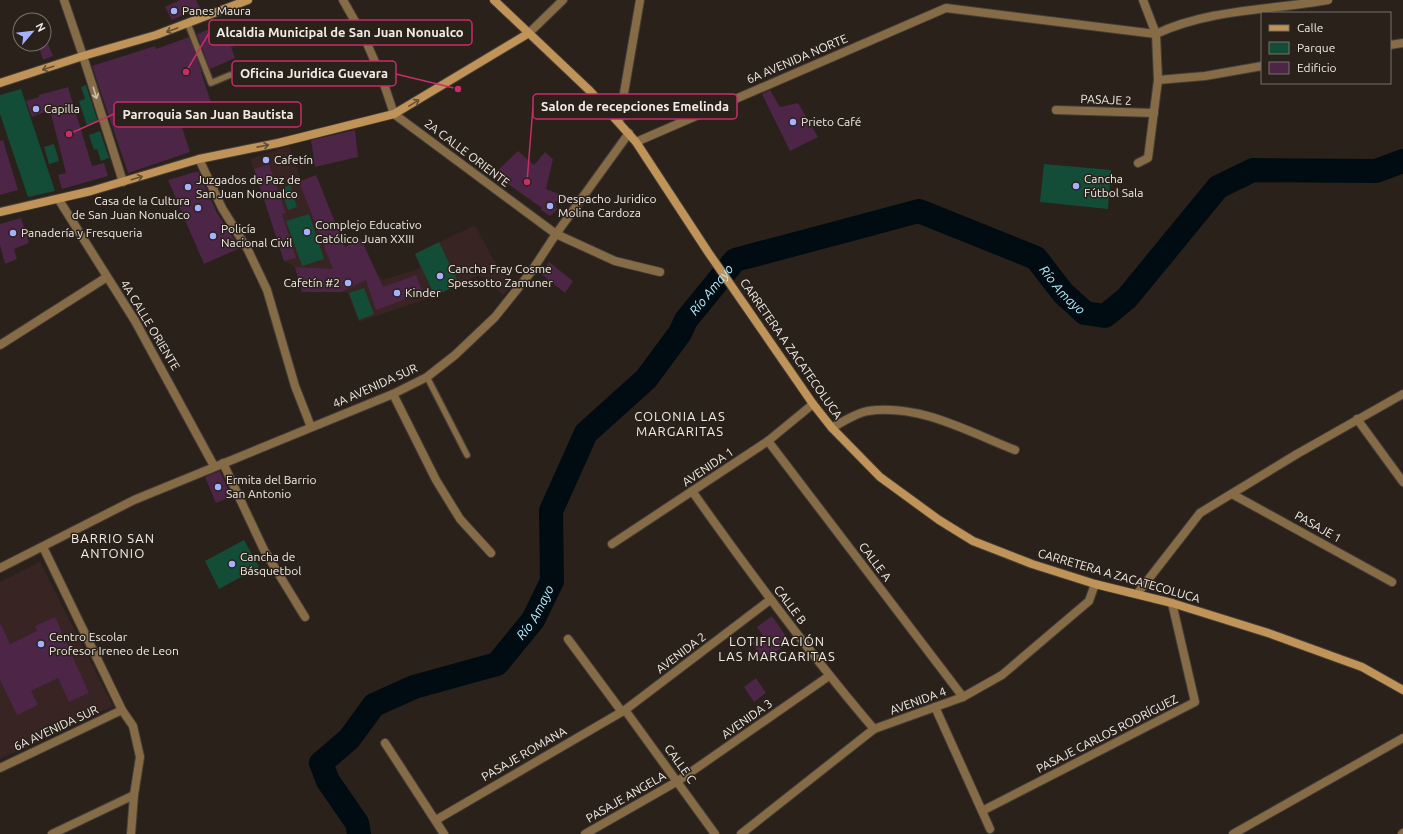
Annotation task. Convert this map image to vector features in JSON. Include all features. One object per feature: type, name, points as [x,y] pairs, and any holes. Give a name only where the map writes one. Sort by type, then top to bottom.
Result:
[{"type":"main road","points":[[0,84],[83,56],[156,35],[248,0]]},
{"type":"main road","name":"CARRETERA A ZACATECOLUCA","points":[[494,0],[590,91],[629,133],[708,252],[813,404],[832,428],[880,477],[939,520],[973,541],[1032,564],[1095,584],[1172,603],[1272,634],[1362,667],[1403,690]]},
{"type":"main road","points":[[0,212],[59,200],[199,158],[278,143],[394,114],[530,33]]},
{"type":"street","points":[[64,0],[123,182]]},
{"type":"street","points":[[343,0],[365,39],[382,78],[394,114]]},
{"type":"street","points":[[530,33],[563,0]]},
{"type":"street","points":[[619,122],[640,0]]},
{"type":"street","points":[[942,0],[946,8],[1156,34],[1174,25],[1228,14],[1328,0]]},
{"type":"street","points":[[1138,163],[1148,158],[1158,80],[1156,34],[1143,0]]},
{"type":"street","name":"6A AVENIDA NORTE","points":[[636,142],[946,8]]},
{"type":"street","points":[[1391,45],[1403,43]]},
{"type":"street","points":[[1158,80],[1205,76],[1261,66]]},
{"type":"street","name":"PASAJE 2","points":[[1056,110],[1154,114]]},
{"type":"street","name":"2A CALLE ORIENTE","points":[[394,114],[556,234],[615,261],[660,272]]},
{"type":"street","name":"4A AVENIDA SUR","points":[[0,568],[43,548],[134,500],[393,394],[427,377],[455,355],[495,317],[531,272],[556,234],[629,133]]},
{"type":"street","points":[[199,158],[222,208],[248,250],[267,290],[295,386],[311,427]]},
{"type":"street","name":"4A CALLE ORIENTE","points":[[59,200],[135,321],[214,466]]},
{"type":"street","points":[[0,345],[107,277]]},
{"type":"street","points":[[393,394],[440,486],[460,519],[491,553]]},
{"type":"street","points":[[1137,594],[1200,513],[1357,419],[1403,394]]},
{"type":"street","name":"AVENIDA 1","points":[[612,544],[768,441],[813,404]]},
{"type":"street","points":[[832,428],[866,411],[888,409],[909,411],[960,428],[1015,450]]},
{"type":"street","points":[[1357,419],[1403,482]]},
{"type":"street","name":"CALLE A","points":[[768,441],[963,697]]},
{"type":"street","points":[[223,463],[264,550],[305,617]]},
{"type":"street","name":"CALLE B","points":[[692,491],[770,600],[829,676],[874,729]]},
{"type":"street","name":"PASAJE 1","points":[[1232,494],[1392,582]]},
{"type":"street","points":[[43,548],[122,710],[133,726],[140,757],[134,795],[131,834]]},
{"type":"street","name":"AVENIDA 4","points":[[741,834],[874,729],[963,697],[1002,675],[1089,601],[1095,584]]},
{"type":"street","name":"AVENIDA 2","points":[[623,711],[770,600]]},
{"type":"street","name":"PASAJE CARLOS RODRÍGUEZ","points":[[982,811],[1195,702],[1172,603]]},
{"type":"street","name":"CALLE C","points":[[568,639],[678,781],[716,834]]},
{"type":"street","name":"AVENIDA 3","points":[[678,781],[829,676]]},
{"type":"street","points":[[935,707],[990,829]]},
{"type":"street","name":"6A AVENIDA SUR","points":[[0,768],[122,710]]},
{"type":"street","name":"PASAJE ROMANA","points":[[436,820],[623,711]]},
{"type":"street","points":[[1233,834],[1403,738]]},
{"type":"street","points":[[385,743],[444,834]]},
{"type":"street","name":"PASAJE ANGELA","points":[[585,834],[678,781]]},
{"type":"street","points":[[52,834],[134,795]]},
{"type":"lane","points":[[188,24],[211,83],[230,75]]},
{"type":"lane","points":[[427,377],[467,455]]},
{"type":"shaded area","name":"Complejo Educativo Católico Juan XXIII","points":[[289,146],[301,180],[316,175],[345,246],[361,239],[378,275],[383,280],[420,268],[415,254],[475,225],[493,259],[515,282],[503,295],[479,275],[435,296],[359,322],[347,292],[302,292],[295,267],[284,261],[263,192],[250,159]]},
{"type":"shaded area","name":"Centro Escolar Profesor Ireneo de Leon","points":[[40,562],[113,706],[0,759],[0,582]]},
{"type":"green space","points":[[86,85],[98,122],[87,126],[79,101],[85,99],[81,87]]},
{"type":"green space","points":[[21,89],[55,191],[28,197],[0,114],[0,95]]},
{"type":"green space","points":[[100,131],[109,158],[101,161],[97,149],[94,150],[89,135]]},
{"type":"green space","points":[[54,144],[59,161],[49,164],[44,147]]},
{"type":"green space","name":"Cancha Fútbol Sala","points":[[1044,164],[1111,170],[1108,209],[1040,202]]},
{"type":"green space","points":[[290,185],[297,207],[288,210],[281,189]]},
{"type":"green space","points":[[309,214],[324,259],[302,266],[286,221]]},
{"type":"green space","name":"Cancha Fray Cosme Spessotto Zamuner","points":[[439,242],[459,284],[435,296],[415,254]]},
{"type":"green space","points":[[364,288],[374,314],[359,320],[349,293]]},
{"type":"green space","name":"Cancha de Básquetbol","points":[[244,540],[259,567],[219,589],[205,561]]},
{"type":"building","points":[[180,0],[196,0],[200,8],[172,20],[165,7]]},
{"type":"building","points":[[225,23],[235,46],[231,47],[235,58],[210,69],[197,34]]},
{"type":"building","points":[[189,37],[214,111],[181,124],[190,152],[128,173],[92,66],[155,46],[156,49]]},
{"type":"building","points":[[41,52],[51,52],[53,56],[43,60]]},
{"type":"building","points":[[68,87],[92,166],[104,163],[108,176],[62,189],[58,175],[66,173],[50,110],[32,117],[26,101],[39,97],[39,95]]},
{"type":"building","name":"Prieto Café","points":[[770,90],[780,107],[798,103],[818,137],[790,151],[762,94]]},
{"type":"building","points":[[355,130],[358,157],[315,167],[311,140]]},
{"type":"building","points":[[3,140],[18,190],[0,195],[0,141]]},
{"type":"building","points":[[518,151],[534,165],[545,152],[553,159],[546,189],[567,197],[555,202],[557,210],[550,216],[541,210],[542,208],[494,174]]},
{"type":"building","points":[[269,164],[286,213],[282,214],[296,258],[284,261],[254,169]]},
{"type":"building","points":[[198,171],[217,213],[240,248],[204,264],[168,180]]},
{"type":"building","points":[[316,175],[345,247],[361,239],[383,287],[416,275],[423,293],[376,310],[366,280],[341,292],[302,292],[295,267],[333,269],[299,182]]},
{"type":"building","name":"Panadería y Fresqueria","points":[[21,218],[29,243],[14,249],[17,259],[5,264],[0,245],[0,224]]},
{"type":"building","points":[[549,262],[573,281],[565,293],[541,274]]},
{"type":"building","name":"Ermita del Barrio San Antonio","points":[[220,471],[231,497],[216,503],[205,477]]},
{"type":"building","points":[[772,616],[790,642],[764,660],[752,643],[763,636],[757,627]]},
{"type":"building","points":[[55,617],[89,693],[69,702],[58,678],[31,691],[38,705],[17,715],[0,680],[0,622],[10,644],[37,631],[35,626]]},
{"type":"building","points":[[756,678],[766,693],[754,702],[744,687]]},
{"type":"waterway","name":"Río Amayo","points":[[359,834],[357,823],[328,781],[321,763],[349,739],[374,705],[414,687],[497,664],[533,620],[552,581],[551,511],[586,433],[646,379],[680,333],[686,320],[735,260],[919,211],[1036,258],[1063,293],[1085,313],[1105,316],[1127,298],[1218,187],[1253,170],[1376,171],[1403,161]]},
{"type":"place","name":"Panes Maura","points":[[174,11]]},
{"type":"place","name":"Alcaldia Municipal de San Juan Nonualco","points":[[186,72]]},
{"type":"place","name":"Oficina Juridica Guevara","points":[[458,89]]},
{"type":"place","name":"Capilla","points":[[36,109]]},
{"type":"place","name":"Prieto Café","points":[[793,122]]},
{"type":"place","name":"Parroquia San Juan Bautista","points":[[69,134]]},
{"type":"place","name":"Cafetín","points":[[266,160]]},
{"type":"place","name":"Salon de recepciones Emelinda","points":[[527,182]]},
{"type":"place","name":"Cancha Fútbol Sala","points":[[1076,186]]},
{"type":"place","name":"Juzgados de Paz de San Juan Nonualco","points":[[188,187]]},
{"type":"place","name":"Despacho Juridico Molina Cardoza","points":[[550,206]]},
{"type":"place","name":"Casa de la Cultura de San Juan Nonualco","points":[[198,208]]},
{"type":"place","name":"Complejo Educativo Católico Juan XXIII","points":[[307,232]]},
{"type":"place","name":"Panadería y Fresqueria","points":[[13,233]]},
{"type":"place","name":"Policía Nacional Civil","points":[[213,236]]},
{"type":"place","name":"Cancha Fray Cosme Spessotto Zamuner","points":[[440,276]]},
{"type":"place","name":"Cafetín #2","points":[[348,283]]},
{"type":"place","name":"Kinder","points":[[397,293]]},
{"type":"place","name":"Ermita del Barrio San Antonio","points":[[218,487]]},
{"type":"place","name":"Cancha de Básquetbol","points":[[232,564]]},
{"type":"place","name":"Centro Escolar Profesor Ireneo de Leon","points":[[41,644]]},
{"type":"district","name":"COLONIA LAS MARGARITAS","points":[[680,424]]},
{"type":"district","name":"BARRIO SAN ANTONIO","points":[[113,546]]},
{"type":"district","name":"LOTIFICACIÓN LAS MARGARITAS","points":[[777,648]]}]
